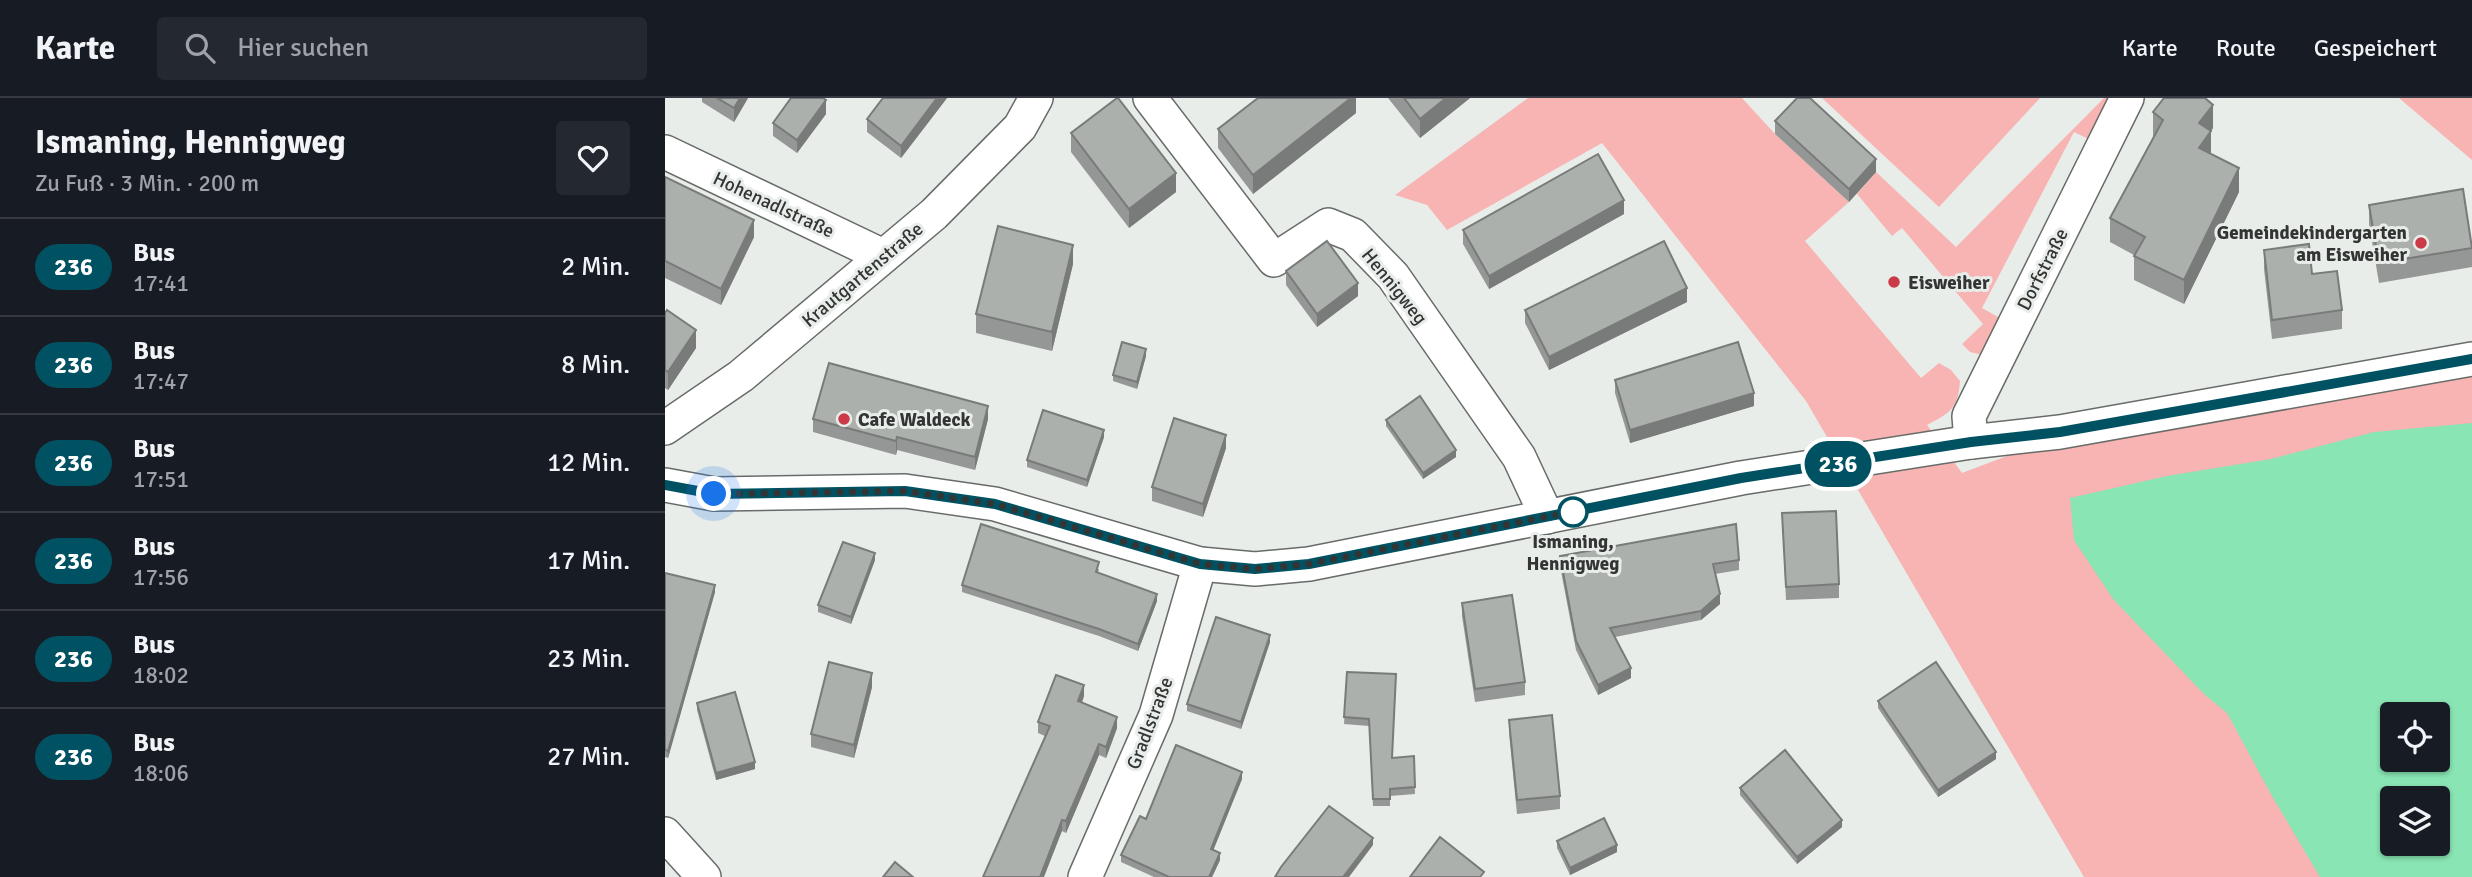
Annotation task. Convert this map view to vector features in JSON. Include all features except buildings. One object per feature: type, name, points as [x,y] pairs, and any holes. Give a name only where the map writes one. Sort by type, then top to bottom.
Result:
[{"type":"street","name":"Krautgartenstraße","points":[[665,428],[741,376],[934,214],[1020,127],[1036,98]]},
{"type":"street","name":"Hennigweg","points":[[1150,98],[1274,260],[1328,225],[1353,235],[1392,276],[1519,457],[1547,517]]},
{"type":"street","name":"Dorfstraße","points":[[1971,442],[1969,416],[2127,98]]},
{"type":"street","name":"Hohenadlstraße","points":[[665,152],[883,256]]},
{"type":"street","points":[[665,485],[714,494],[905,491],[995,504],[1200,564],[1255,569],[1309,564],[1741,478],[1971,442],[2060,432],[2472,359]]},
{"type":"street","name":"Gradlstraße","points":[[1085,877],[1156,715],[1200,564]]},
{"type":"street","points":[[665,834],[704,877]]},
{"type":"shaded area","points":[[1528,98],[1742,98],[1775,134],[1849,202],[1805,241],[1921,378],[1939,363],[1951,370],[1960,381],[1955,404],[1942,417],[1927,425],[1962,473],[2020,451],[2472,371],[2472,877],[2084,877],[1806,401],[1602,143],[1447,230],[1427,205],[1395,195]]},
{"type":"shaded area","points":[[1822,98],[2040,98],[1939,207]]},
{"type":"shaded area","points":[[2104,98],[2119,98],[2097,143],[2074,132],[1982,308],[2005,321],[1982,355],[1970,352],[1962,344],[1983,324],[1902,228],[1892,236],[1857,194],[1876,172],[1956,247]]},
{"type":"shaded area","points":[[2399,98],[2472,98],[2472,160]]},
{"type":"shaded area","points":[[2472,423],[2472,877],[2320,877],[2227,713],[2204,694],[2113,599],[2074,540],[2070,498],[2167,476],[2271,459],[2374,432]]},
{"type":"bus line","name":"236","points":[[665,485],[714,494],[905,491],[995,504],[1200,564],[1255,569],[1309,564],[1741,478],[1923,452],[1971,442],[2060,432],[2472,359]]},
{"type":"place","name":"Gemeindekindergarten am Eisweiher","points":[[2421,243]]},
{"type":"place","name":"Eisweiher","points":[[1894,282]]},
{"type":"place","name":"Cafe Waldeck","points":[[844,419]]},
{"type":"place","name":"Ismaning, Hennigweg","points":[[1573,512]]},
{"type":"route","points":[[714,494],[905,491],[973,500],[995,504],[1200,564],[1255,569],[1309,564],[1580,510],[1573,512]]}]
